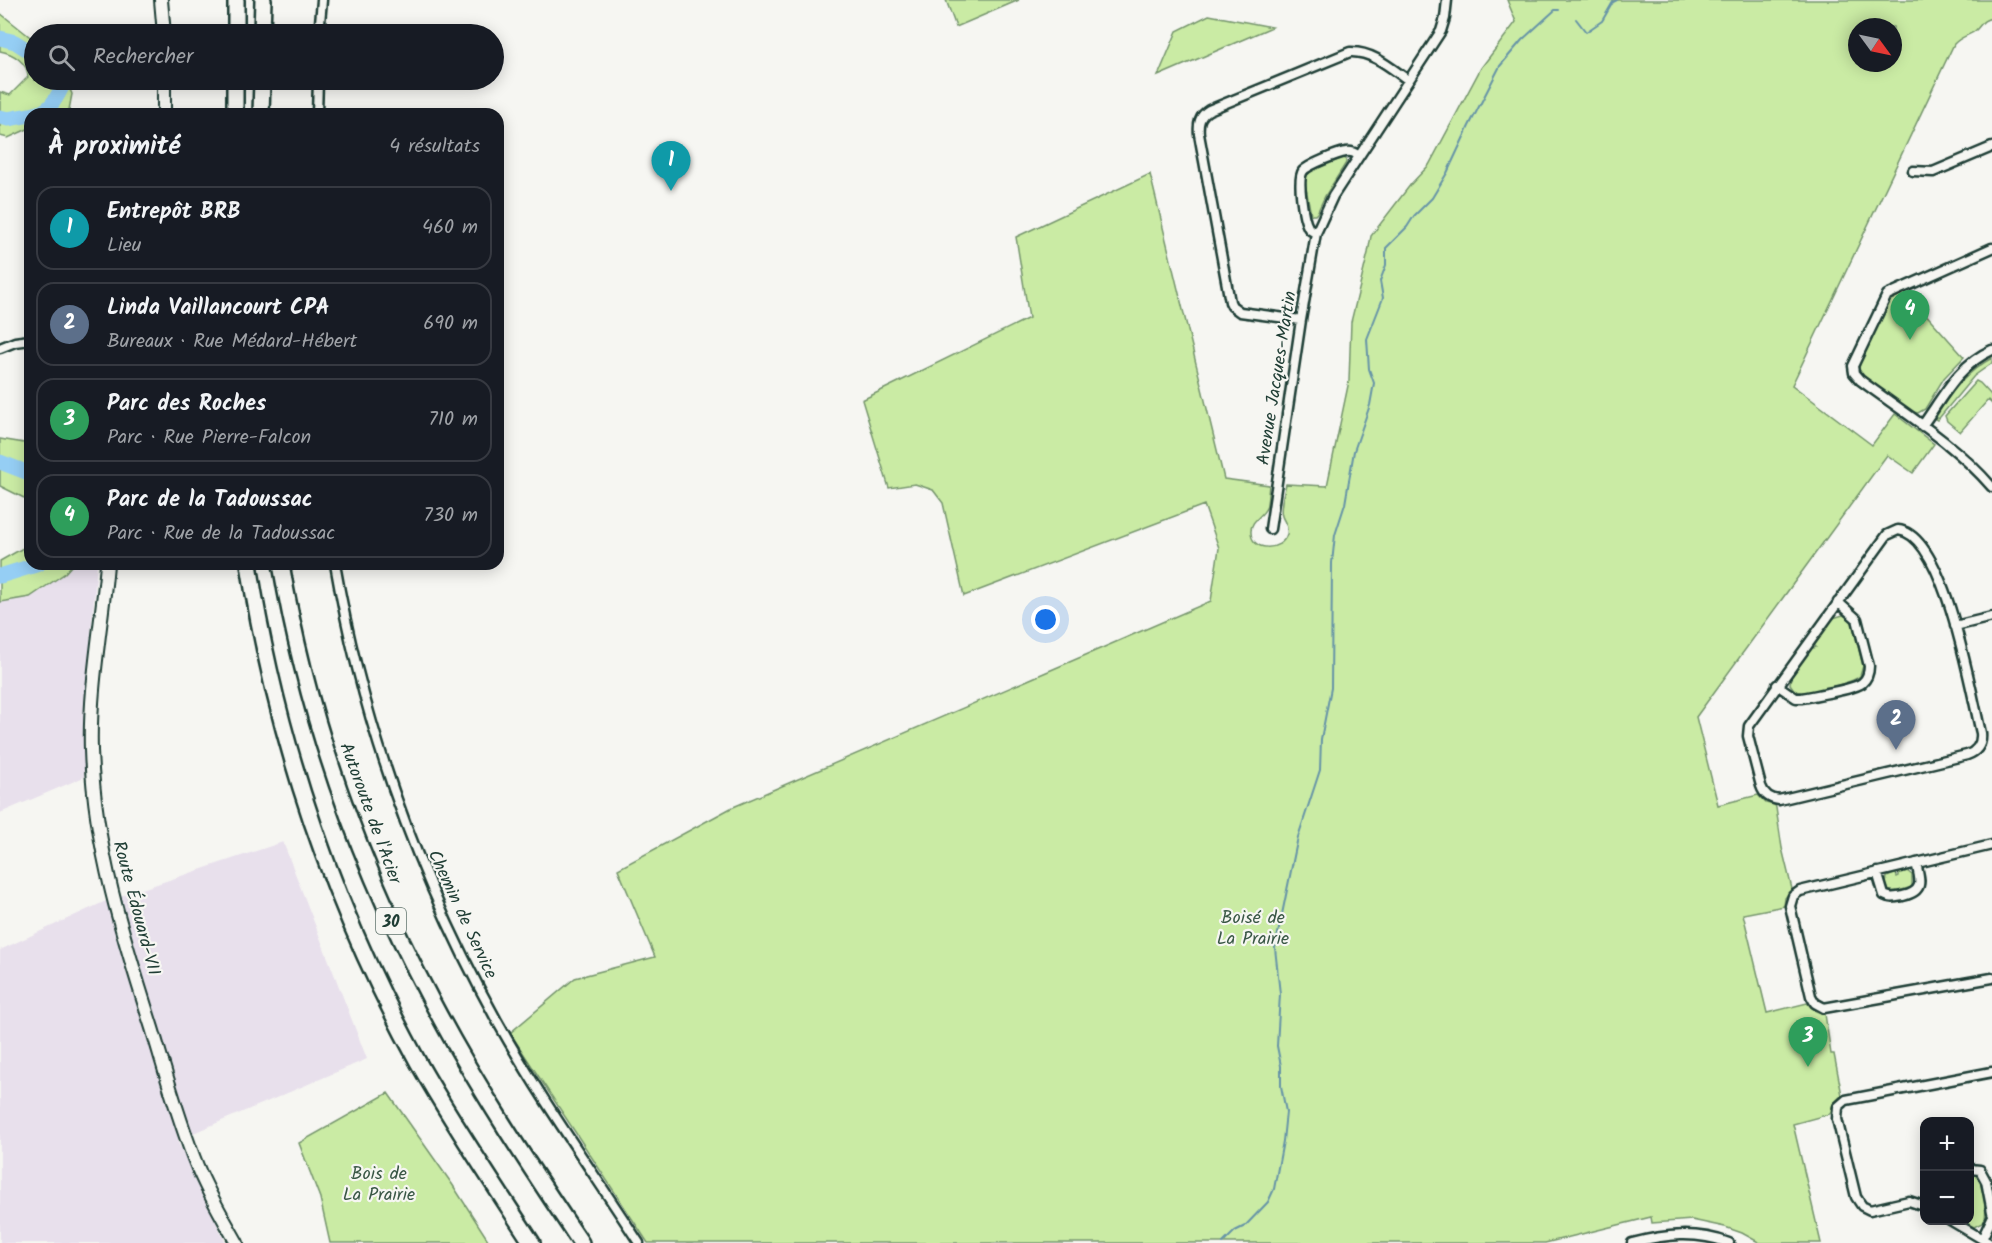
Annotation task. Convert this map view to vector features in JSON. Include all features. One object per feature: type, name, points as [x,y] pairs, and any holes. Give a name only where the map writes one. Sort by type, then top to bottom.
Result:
[{"type":"highway","points":[[236,0],[236,24]]},
{"type":"highway","points":[[262,24],[263,0]]},
{"type":"highway","points":[[235,90],[235,108]]},
{"type":"highway","points":[[261,108],[262,90]]},
{"type":"highway","name":"30","points":[[250,570],[265,650],[288,743],[307,807],[341,899],[378,984],[418,1062],[457,1128],[532,1243]]},
{"type":"highway","name":"Autoroute de l'Acier","points":[[282,570],[300,656],[321,734],[376,888],[417,973],[464,1060],[581,1243]]},
{"type":"main road","points":[[161,0],[163,24]]},
{"type":"main road","points":[[164,90],[164,108]]},
{"type":"main road","name":"Route Édouard-VII","points":[[106,570],[91,727],[93,788],[102,851],[131,960],[189,1145],[204,1182],[237,1243]]},
{"type":"street","points":[[320,24],[322,0]]},
{"type":"street","name":"Avenue Jacques-Martin","points":[[1270,529],[1316,233],[1328,205],[1441,31],[1446,18],[1447,0]]},
{"type":"street","points":[[1301,320],[1240,312],[1230,302],[1199,134],[1201,116],[1209,110],[1350,52],[1358,51],[1369,55],[1408,80]]},
{"type":"street","points":[[317,108],[318,90]]},
{"type":"street","points":[[1913,171],[1932,172],[1992,147]]},
{"type":"street","points":[[1316,233],[1308,226],[1305,217],[1300,182],[1302,172],[1309,166],[1343,152],[1352,152],[1359,156]]},
{"type":"street","points":[[1992,248],[1887,295],[1854,362],[1854,373],[1860,380],[1966,459],[1992,488]]},
{"type":"street","points":[[0,348],[24,341]]},
{"type":"street","points":[[1922,426],[1961,370],[1992,350]]},
{"type":"street","points":[[1898,530],[1905,531],[1915,539],[1935,567],[1946,591],[1955,626],[1981,736],[1978,748],[1971,754],[1779,800],[1764,793],[1748,729],[1750,722],[1887,535],[1898,530]]},
{"type":"street","name":"Chemin de Service","points":[[337,570],[351,644],[376,738],[406,827],[434,894],[483,995],[514,1050],[639,1243]]},
{"type":"street","points":[[1777,685],[1796,698],[1802,698],[1857,686],[1865,680],[1869,666],[1858,622],[1854,614],[1838,602]]},
{"type":"street","points":[[1955,626],[1992,617]]},
{"type":"street","points":[[1992,844],[1800,891],[1791,898],[1790,909],[1811,996],[1820,1007],[1829,1008],[1992,978]]},
{"type":"street","points":[[1877,872],[1882,891],[1886,897],[1894,898],[1911,894],[1917,890],[1919,885],[1916,863]]},
{"type":"street","points":[[1920,1205],[1909,1201],[1870,1210],[1859,1203],[1837,1119],[1838,1107],[1850,1099],[1992,1072]]},
{"type":"street","points":[[1974,1169],[1980,1170],[1985,1178],[1992,1212]]},
{"type":"street","points":[[1957,1225],[1985,1241],[1992,1218]]},
{"type":"street","points":[[1632,1243],[1679,1234],[1707,1237],[1730,1243]]},
{"type":"shaded area","points":[[68,570],[96,570],[84,715],[84,777],[0,813],[0,602],[30,597]]},
{"type":"shaded area","points":[[283,842],[367,1059],[177,1140],[226,1243],[0,1243],[0,950],[106,901]]},
{"type":"green space","points":[[946,0],[1019,0],[956,27]]},
{"type":"green space","name":"Boisé de La Prairie","points":[[1507,0],[1992,0],[1992,18],[1984,21],[1974,32],[1954,44],[1792,385],[1872,445],[1895,414],[1934,444],[1913,473],[1887,455],[1696,717],[1718,805],[1758,795],[1766,803],[1775,805],[1776,808],[1782,848],[1792,889],[1785,898],[1784,906],[1743,914],[1767,1013],[1807,1003],[1816,1011],[1825,1014],[1831,1054],[1834,1054],[1842,1095],[1833,1104],[1830,1114],[1793,1124],[1821,1243],[1760,1243],[1725,1227],[1692,1220],[1652,1223],[1651,1217],[1545,1243],[648,1243],[510,1033],[575,978],[655,957],[618,869],[731,808],[1211,601],[1219,548],[1204,505],[964,596],[943,503],[933,490],[915,484],[889,488],[862,400],[1029,318],[1016,237],[1150,174],[1224,479],[1269,485],[1266,508],[1251,527],[1252,538],[1261,546],[1279,544],[1287,534],[1287,526],[1281,509],[1286,484],[1327,486],[1349,381],[1351,322],[1371,236],[1411,184],[1429,165],[1481,68],[1516,22]]},
{"type":"green space","points":[[0,13],[24,32],[24,65],[10,54],[0,51]]},
{"type":"green space","points":[[1209,15],[1272,27],[1158,76],[1177,31]]},
{"type":"green space","points":[[24,81],[24,90],[70,90],[72,94],[69,108],[24,108],[24,131],[8,138],[0,136],[0,92],[10,95]]},
{"type":"green space","points":[[1343,158],[1346,159],[1346,163],[1317,213],[1311,215],[1305,183],[1307,175],[1311,171]]},
{"type":"green space","points":[[1906,292],[1964,357],[1944,378],[1925,409],[1918,413],[1913,412],[1862,375],[1859,369],[1860,362],[1889,301]]},
{"type":"green space","points":[[1992,358],[1992,363],[1974,376],[1940,417],[1935,419],[1959,384]]},
{"type":"green space","points":[[1976,381],[1992,396],[1992,404],[1988,400],[1960,432],[1947,421],[1945,416]]},
{"type":"green space","points":[[0,439],[24,443],[24,498],[0,486]]},
{"type":"green space","points":[[24,547],[24,570],[68,570],[30,597],[0,602],[0,561]]},
{"type":"green space","points":[[1843,615],[1852,621],[1863,666],[1860,676],[1828,688],[1795,691],[1790,684],[1791,676],[1812,647],[1816,647],[1814,645],[1833,618]]},
{"type":"green space","points":[[1907,871],[1912,875],[1912,887],[1895,892],[1889,891],[1886,884],[1887,877],[1896,873],[1897,877],[1899,873]]},
{"type":"green space","name":"Bois de La Prairie","points":[[388,1093],[490,1243],[330,1243],[320,1198],[299,1143]]},
{"type":"green space","points":[[1974,1174],[1978,1178],[1984,1197],[1985,1218],[1984,1222],[1974,1227],[1970,1225],[1974,1225]]},
{"type":"waterway","points":[[1576,19],[1586,32],[1602,21],[1613,2],[1617,0]]},
{"type":"waterway","points":[[1223,1243],[1235,1231],[1245,1226],[1268,1202],[1274,1189],[1283,1141],[1286,1112],[1277,1046],[1280,994],[1275,948],[1298,837],[1320,770],[1321,739],[1331,688],[1332,563],[1335,535],[1345,504],[1354,451],[1370,405],[1374,383],[1369,369],[1367,339],[1383,298],[1380,281],[1386,265],[1386,248],[1432,198],[1447,173],[1500,66],[1522,40],[1555,10],[1559,10]]},
{"type":"waterway","points":[[0,38],[15,42],[24,48]]},
{"type":"waterway","points":[[48,108],[60,90]]},
{"type":"waterway","points":[[0,117],[8,119],[24,116]]},
{"type":"waterway","points":[[0,462],[24,471]]},
{"type":"waterway","points":[[0,576],[24,569]]},
{"type":"place","name":"Entrepôt BRB","points":[[671,191]]},
{"type":"place","name":"Parc de la Tadoussac","points":[[1910,340]]},
{"type":"place","name":"Linda Vaillancourt CPA","points":[[1896,750]]},
{"type":"place","name":"Parc des Roches","points":[[1808,1067]]}]
